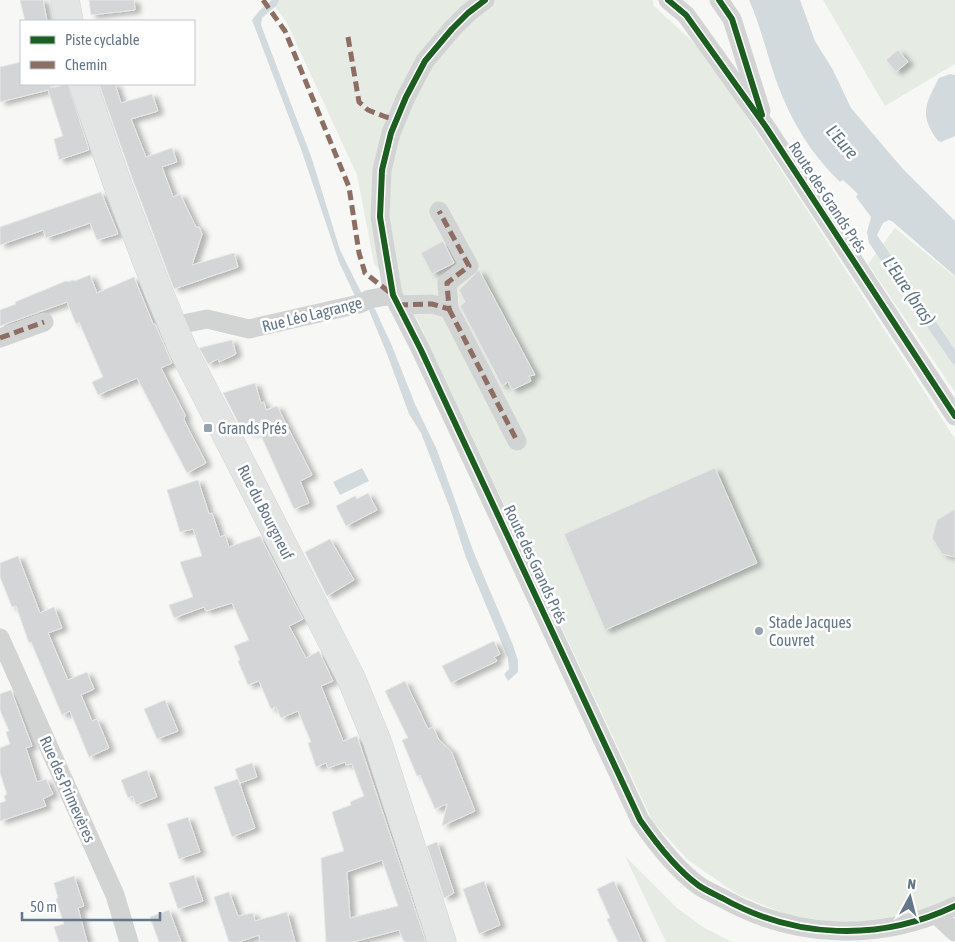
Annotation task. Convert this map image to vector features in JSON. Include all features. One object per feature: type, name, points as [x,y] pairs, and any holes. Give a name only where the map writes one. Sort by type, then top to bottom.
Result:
[{"type":"main road","points":[[65,0],[68,20]]},
{"type":"main road","name":"Rue du Bourgneuf","points":[[83,85],[116,180],[183,350],[350,678],[376,741],[442,942]]},
{"type":"street","name":"Route des Grands Prés","points":[[485,0],[463,18],[425,61],[406,97],[391,133],[382,170],[380,218],[396,300],[640,820],[660,849],[698,885],[738,908],[782,924],[820,932],[852,934],[888,929],[937,915],[955,906]]},
{"type":"street","name":"Route des Grands Prés","points":[[668,0],[686,15],[766,127],[955,416]]},
{"type":"street","points":[[719,0],[732,19],[766,127]]},
{"type":"street","points":[[439,211],[469,266],[447,283],[449,309],[517,441]]},
{"type":"street","name":"Rue Léo Lagrange","points":[[173,326],[207,319],[249,330],[364,301],[396,300],[432,304],[449,309]]},
{"type":"street","points":[[0,338],[44,322]]},
{"type":"street","name":"Rue des Primevères","points":[[0,638],[115,896],[129,942]]},
{"type":"street","points":[[937,915],[955,932]]},
{"type":"shaded area","name":"Stade Jacques Couvret","points":[[270,0],[653,0],[653,5],[706,54],[955,439],[955,896],[916,913],[879,921],[834,922],[787,915],[737,894],[688,860],[653,822],[417,319],[374,263],[357,175],[287,23]]},
{"type":"shaded area","points":[[823,0],[955,0],[955,64],[885,106]]},
{"type":"shaded area","points":[[895,228],[955,277],[955,392],[868,264]]},
{"type":"shaded area","points":[[625,856],[677,908],[703,927],[732,942],[666,942]]},
{"type":"water","points":[[272,0],[279,0],[277,5],[262,18],[261,25],[312,159],[340,250],[362,294],[375,309],[392,346],[415,404],[437,450],[474,553],[513,645],[518,661],[518,672],[508,681],[504,674],[509,669],[508,658],[465,555],[451,511],[421,433],[409,414],[368,308],[355,296],[339,262],[301,149],[252,20]]},
{"type":"water","points":[[749,0],[800,0],[815,41],[833,70],[851,108],[903,169],[955,221],[955,276],[893,222],[889,220],[883,223],[877,235],[955,350],[955,367],[869,243],[867,232],[871,217],[856,197],[858,194],[843,180],[840,182],[820,160],[795,124],[777,83]]},
{"type":"water","points":[[950,74],[955,75],[955,136],[941,142],[938,141],[928,124],[926,110],[930,96],[939,78]]},
{"type":"water","points":[[362,468],[369,481],[340,495],[333,482]]},
{"type":"building","points":[[20,0],[43,0],[47,20],[25,20]]},
{"type":"building","points":[[89,0],[134,0],[135,10],[91,15]]},
{"type":"building","points":[[898,50],[908,62],[896,72],[886,60]]},
{"type":"building","points":[[20,62],[20,85],[50,85],[51,88],[68,85],[89,150],[59,160],[54,139],[63,136],[48,90],[0,102],[0,67]]},
{"type":"building","points":[[99,85],[115,85],[121,103],[152,94],[158,111],[131,119],[146,157],[172,148],[177,162],[162,167],[173,197],[180,194],[196,227],[199,227],[202,234],[192,265],[234,253],[238,267],[174,289]]},
{"type":"building","points":[[101,192],[118,234],[97,240],[90,223],[46,238],[43,230],[0,245],[0,227]]},
{"type":"building","points":[[443,241],[454,263],[432,274],[421,253]]},
{"type":"building","points":[[479,270],[535,375],[529,376],[531,381],[512,390],[508,382],[502,386],[460,306],[465,302],[459,290]]},
{"type":"building","points":[[90,275],[97,293],[134,277],[153,324],[155,324],[172,363],[161,368],[185,415],[184,420],[206,463],[187,473],[137,378],[98,395],[92,382],[103,377],[79,322],[76,324],[67,302],[0,326],[0,310],[66,281],[75,281]]},
{"type":"building","points":[[232,340],[236,354],[219,362],[218,359],[208,364],[199,348]]},
{"type":"building","points":[[255,383],[261,403],[264,402],[266,410],[277,406],[312,475],[300,481],[309,503],[294,509],[259,431],[249,433],[248,428],[242,430],[223,393]]},
{"type":"building","points":[[715,468],[757,563],[605,630],[564,534]]},
{"type":"building","points":[[198,480],[209,514],[212,513],[220,537],[225,535],[229,547],[260,536],[303,619],[289,626],[306,658],[319,651],[333,681],[321,686],[343,741],[357,736],[426,942],[404,942],[399,930],[353,942],[326,942],[321,858],[344,851],[332,812],[351,805],[350,802],[364,796],[352,764],[346,765],[345,762],[328,768],[326,763],[316,767],[308,743],[311,742],[298,711],[281,718],[276,707],[271,709],[259,681],[248,685],[234,646],[249,640],[232,603],[206,611],[204,607],[174,618],[169,605],[193,597],[180,562],[202,556],[193,529],[180,532],[167,490]],"holes":[[[382,860],[398,906],[350,918],[347,872]]]},
{"type":"building","points":[[368,493],[377,510],[346,526],[336,506],[355,496],[357,499]]},
{"type":"building","points":[[955,509],[955,557],[942,554],[932,538],[937,520]]},
{"type":"building","points":[[330,539],[354,580],[327,596],[305,552]]},
{"type":"building","points":[[18,556],[40,613],[54,607],[62,628],[48,633],[68,680],[87,672],[94,689],[81,695],[92,721],[97,719],[109,748],[89,757],[70,711],[62,715],[31,642],[29,643],[16,606],[12,607],[0,577],[0,563]]},
{"type":"building","points":[[494,641],[500,654],[494,657],[497,661],[451,683],[442,666]]},
{"type":"building","points":[[405,681],[428,729],[433,727],[439,740],[451,751],[475,811],[442,826],[447,804],[435,809],[420,775],[417,776],[402,740],[408,738],[385,691]]},
{"type":"building","points":[[11,690],[32,746],[26,748],[37,782],[46,779],[53,794],[43,799],[46,806],[0,821],[0,803],[6,801],[4,796],[7,794],[0,773],[0,748],[10,744],[6,732],[9,731],[0,710],[0,694]]},
{"type":"building","points":[[165,700],[178,731],[157,739],[144,709]]},
{"type":"building","points":[[252,763],[257,777],[240,783],[235,769]]},
{"type":"building","points":[[147,770],[157,797],[136,805],[133,796],[128,798],[121,780]]},
{"type":"building","points":[[238,779],[255,828],[232,837],[214,787]]},
{"type":"building","points":[[188,817],[200,852],[179,859],[167,824]]},
{"type":"building","points":[[437,842],[454,893],[444,898],[427,846]]},
{"type":"building","points":[[194,875],[203,901],[178,909],[169,883]]},
{"type":"building","points":[[74,876],[84,906],[78,908],[87,942],[59,942],[54,927],[64,924],[56,899],[58,898],[54,883]]},
{"type":"building","points":[[484,881],[500,925],[479,934],[463,889]]},
{"type":"building","points":[[614,881],[642,942],[618,942],[607,919],[610,918],[597,889]]},
{"type":"building","points":[[229,892],[238,916],[253,913],[255,921],[287,912],[295,942],[260,942],[259,935],[239,942],[229,942],[214,897]]},
{"type":"building","points":[[169,910],[181,942],[159,942],[150,917]]},
{"type":"marked path","points":[[263,0],[285,31],[349,187],[359,253],[365,273],[393,295]]},
{"type":"marked path","points":[[348,37],[359,102],[368,110],[397,119]]},
{"type":"marked path","points":[[398,305],[432,304],[449,309],[447,283],[469,266],[439,211]]},
{"type":"marked path","points":[[449,309],[517,441]]},
{"type":"marked path","points":[[0,338],[44,322]]},
{"type":"cycle path","points":[[485,0],[452,29],[425,61],[406,97],[391,133],[382,170],[380,217],[393,295],[421,350],[640,820],[667,855],[698,885],[750,912],[779,922],[808,928],[838,931],[868,930],[897,926],[926,918],[955,906]]},
{"type":"cycle path","points":[[668,0],[686,15],[766,127],[955,416]]},
{"type":"cycle path","points":[[719,0],[732,19],[762,115]]},
{"type":"place","name":"Grands Prés","points":[[208,428]]},
{"type":"place","name":"Stade Jacques Couvret","points":[[759,631]]},
{"type":"water label","name":"L'Eure","points":[[842,142]]},
{"type":"water label","name":"L'Eure (bras)","points":[[909,291]]}]
